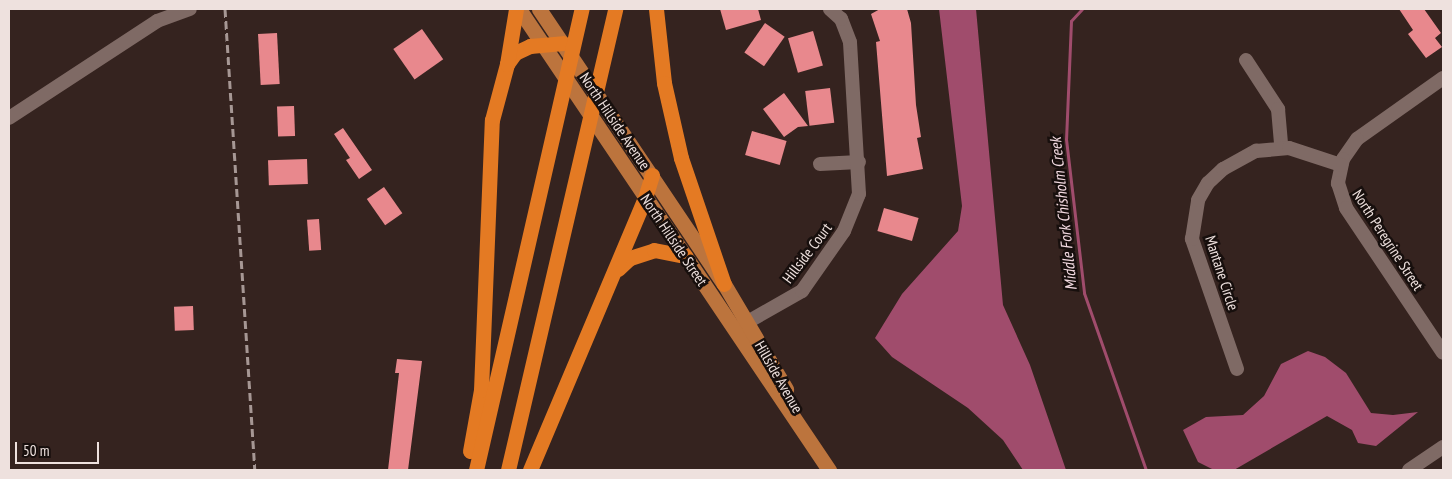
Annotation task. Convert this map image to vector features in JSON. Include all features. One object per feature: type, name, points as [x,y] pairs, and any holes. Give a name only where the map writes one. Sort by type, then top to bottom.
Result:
[{"type":"highway","points":[[466,470],[481,390],[492,120],[507,64],[517,9]]},
{"type":"highway","points":[[508,470],[580,152],[615,9]]},
{"type":"highway","points":[[656,9],[664,83],[675,132],[696,207],[724,284]]},
{"type":"highway","points":[[476,470],[582,10]]},
{"type":"highway","points":[[507,64],[515,53],[542,43],[563,44]]},
{"type":"highway","points":[[530,470],[646,198],[652,175]]},
{"type":"highway","points":[[615,272],[641,252],[667,251],[685,256]]},
{"type":"main road","name":"North Hillside Street","points":[[517,9],[542,43],[685,256],[740,326]]},
{"type":"main road","name":"North Hillside Avenue","points":[[539,9],[724,284]]},
{"type":"main road","name":"Hillside Avenue","points":[[724,284],[740,326],[831,470]]},
{"type":"street","points":[[157,21],[167,9]]},
{"type":"street","points":[[9,118],[157,21],[190,9]]},
{"type":"street","name":"Hillside Court","points":[[740,326],[791,300],[813,277],[853,213],[859,194],[859,162],[850,42],[841,19],[830,9]]},
{"type":"street","points":[[1246,60],[1278,109],[1281,147]]},
{"type":"street","points":[[1341,165],[1356,139],[1443,78]]},
{"type":"street","name":"Mantane Circle","points":[[1237,369],[1192,239],[1198,200],[1208,183],[1223,169],[1256,151],[1281,147],[1341,165]]},
{"type":"street","points":[[820,164],[859,162]]},
{"type":"street","name":"North Peregrine Street","points":[[1341,165],[1338,189],[1342,202],[1443,353]]},
{"type":"street","points":[[1409,470],[1443,447]]},
{"type":"shaded area","points":[[939,9],[976,9],[1003,305],[1030,365],[1066,470],[1023,470],[1003,440],[968,408],[892,357],[875,338],[902,294],[958,231],[962,206]]},
{"type":"shaded area","points":[[1308,351],[1325,357],[1346,373],[1371,413],[1393,415],[1418,412],[1376,446],[1358,443],[1352,430],[1327,416],[1234,470],[1214,470],[1198,462],[1183,430],[1206,417],[1243,415],[1264,396],[1281,364]]},
{"type":"building","points":[[720,9],[758,9],[761,20],[726,30]]},
{"type":"building","points":[[880,9],[907,9],[911,23],[916,105],[921,137],[917,138],[923,169],[887,176],[876,42],[880,41],[871,14]]},
{"type":"building","points":[[1399,9],[1424,9],[1441,33],[1435,38],[1442,47],[1426,58],[1408,34],[1413,30]]},
{"type":"building","points":[[765,23],[785,37],[764,66],[744,52]]},
{"type":"building","points":[[422,29],[443,59],[415,79],[393,49]]},
{"type":"building","points":[[813,31],[823,66],[798,73],[788,38]]},
{"type":"building","points":[[277,33],[280,84],[261,85],[258,34]]},
{"type":"building","points":[[830,88],[834,123],[809,126],[805,91]]},
{"type":"building","points":[[784,93],[808,126],[798,127],[784,137],[763,109]]},
{"type":"building","points":[[294,106],[295,136],[278,137],[277,107]]},
{"type":"building","points":[[343,128],[372,170],[359,179],[346,160],[350,158],[334,134]]},
{"type":"building","points":[[752,131],[787,141],[780,165],[745,155]]},
{"type":"building","points":[[307,159],[308,184],[269,185],[268,160]]},
{"type":"building","points":[[384,187],[402,213],[385,225],[367,199]]},
{"type":"building","points":[[884,208],[919,218],[912,241],[877,231]]},
{"type":"building","points":[[319,219],[321,250],[309,251],[307,220]]},
{"type":"building","points":[[193,306],[194,330],[175,331],[174,307]]},
{"type":"building","points":[[397,359],[422,361],[408,470],[388,470],[399,373],[395,373]]},
{"type":"waterway","name":"Middle Fork Chisholm Creek","points":[[1082,9],[1071,21],[1066,139],[1084,293],[1146,470]]},
{"type":"railway","points":[[225,9],[255,470]]}]
